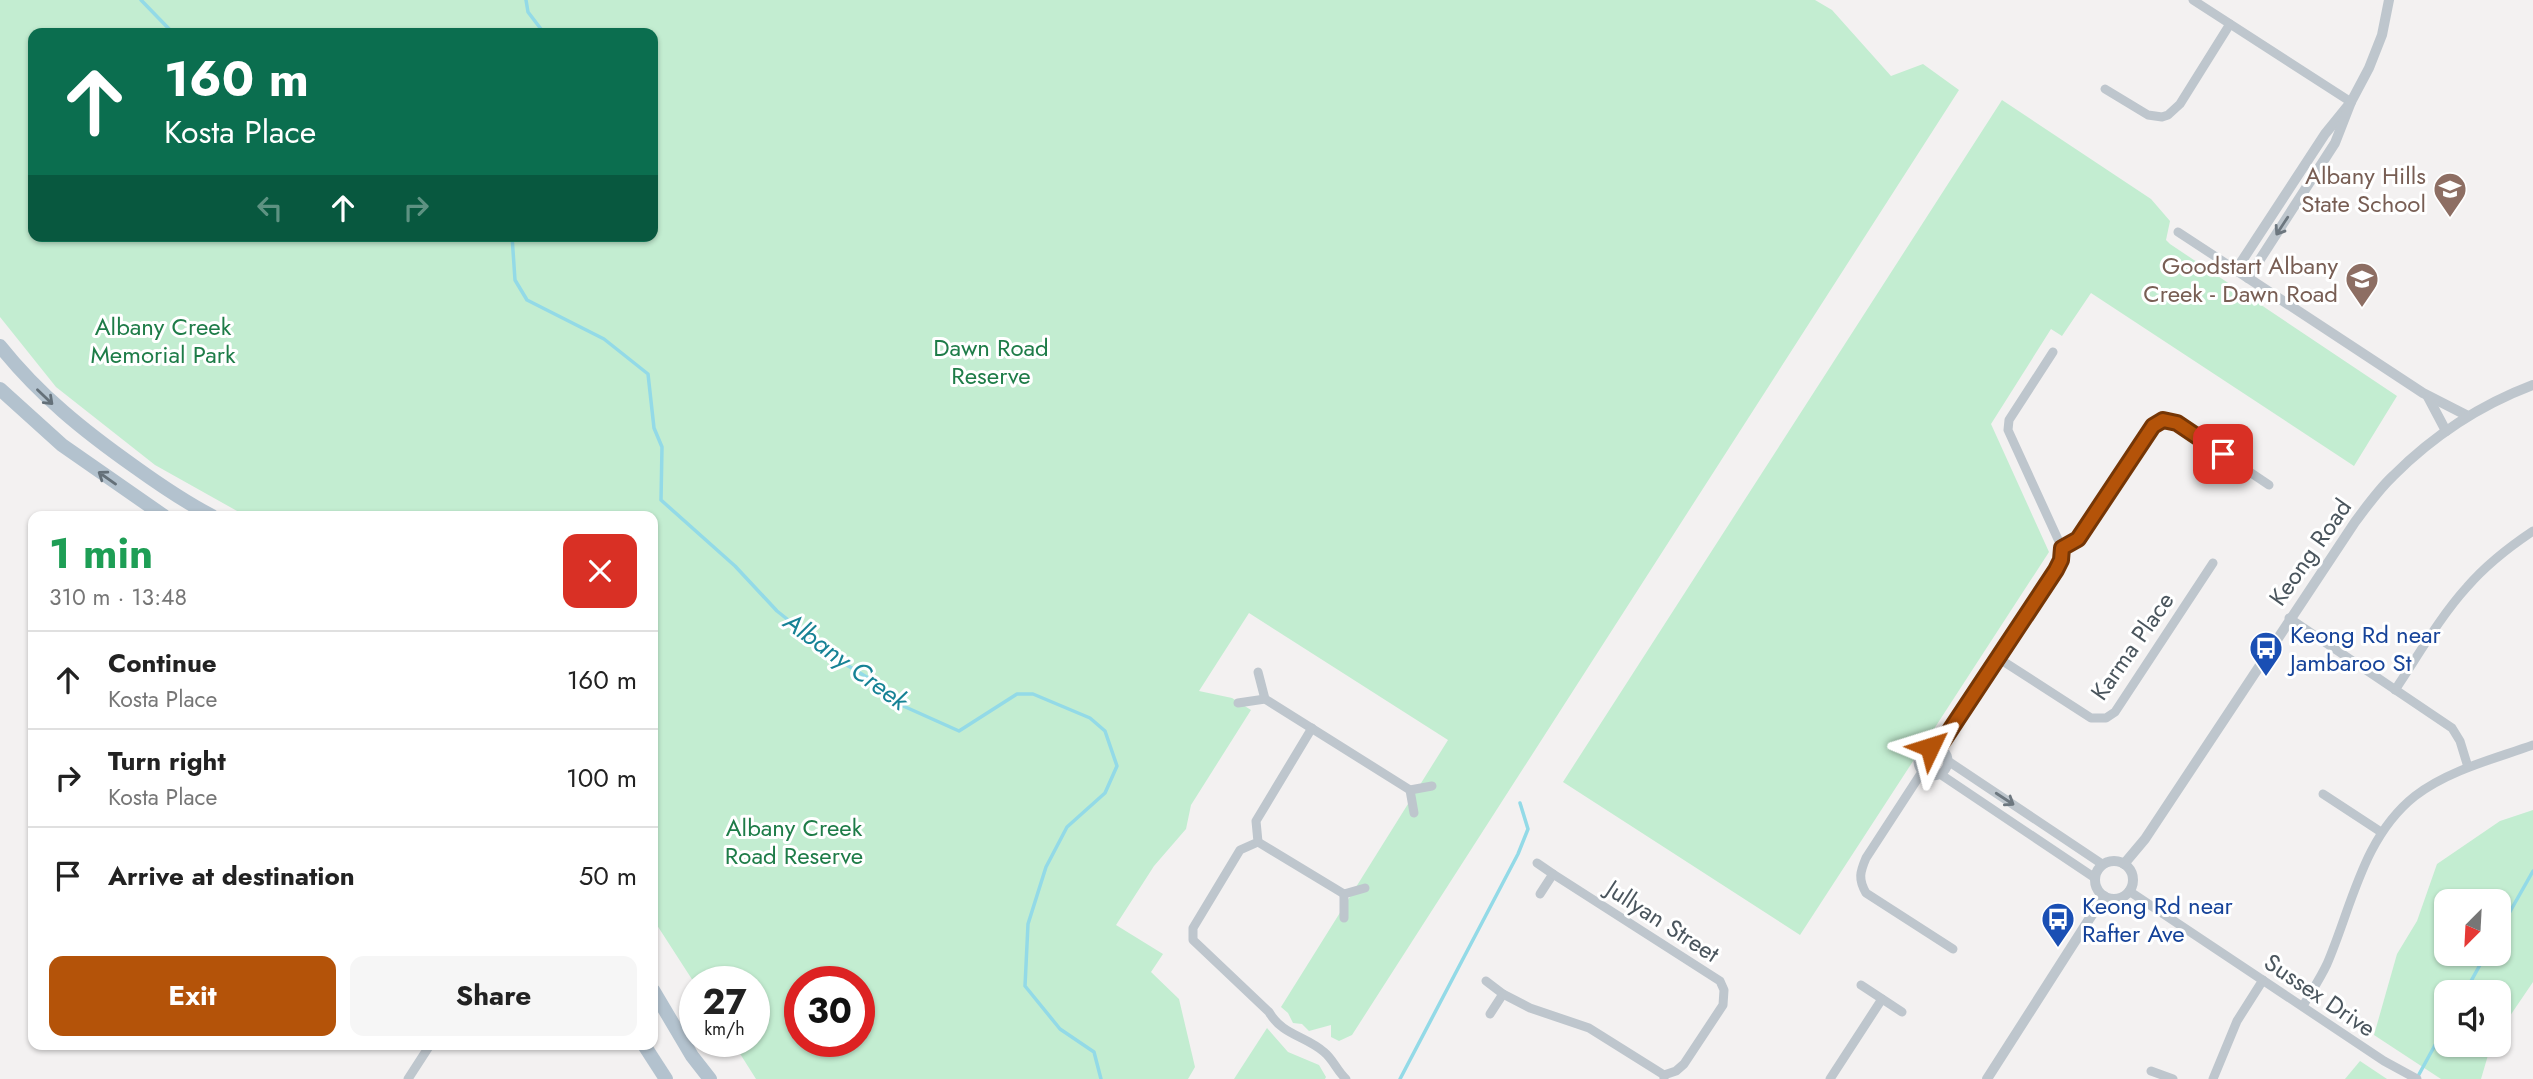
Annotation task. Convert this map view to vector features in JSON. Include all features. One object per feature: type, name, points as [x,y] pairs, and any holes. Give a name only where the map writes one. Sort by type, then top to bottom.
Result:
[{"type":"main road","points":[[0,346],[40,392],[75,424],[186,503],[202,511]]},
{"type":"main road","points":[[0,389],[62,445],[157,511]]},
{"type":"main road","points":[[658,999],[685,1045],[710,1079]]},
{"type":"main road","points":[[647,1050],[666,1079]]},
{"type":"street","points":[[2193,0],[2351,102]]},
{"type":"street","points":[[2248,278],[2335,142],[2382,35],[2389,0]]},
{"type":"street","points":[[2105,89],[2148,115],[2168,115],[2180,104],[2230,24]]},
{"type":"street","points":[[2236,270],[2325,134],[2351,102]]},
{"type":"street","points":[[2178,232],[2428,397],[2468,416]]},
{"type":"street","points":[[1939,747],[2061,560],[2062,548],[2008,430],[2009,420],[2053,352]]},
{"type":"street","name":"Keong Road","points":[[2124,864],[2145,839],[2355,522],[2391,477],[2468,416],[2533,385]]},
{"type":"street","points":[[2428,397],[2446,431]]},
{"type":"street","points":[[2062,548],[2078,539],[2153,426],[2163,420],[2177,423],[2269,485]]},
{"type":"street","points":[[2395,690],[2468,585],[2510,547],[2533,531]]},
{"type":"street","name":"Karma Place","points":[[1998,658],[2091,718],[2106,718],[2115,712],[2213,563]]},
{"type":"street","points":[[2289,618],[2452,728],[2460,741],[2468,767]]},
{"type":"street","points":[[1258,672],[1265,699]]},
{"type":"street","points":[[1238,703],[1265,699],[1410,790],[1432,786]]},
{"type":"street","points":[[1258,842],[1256,821],[1312,728]]},
{"type":"street","points":[[2303,1006],[2326,966],[2381,832],[2416,795],[2468,767],[2533,745]]},
{"type":"street","points":[[1939,747],[1948,761],[1946,769],[1931,776],[1922,772],[1918,764],[1922,751],[1939,747]]},
{"type":"street","points":[[1948,761],[2102,864]]},
{"type":"street","points":[[1922,772],[1866,858],[1860,871],[1860,882],[1867,893],[1953,949]]},
{"type":"street","points":[[1940,774],[2095,877]]},
{"type":"street","points":[[1410,790],[1414,813]]},
{"type":"street","points":[[2323,794],[2381,832]]},
{"type":"street","points":[[1258,842],[1344,894],[1365,888]]},
{"type":"street","points":[[1258,842],[1240,850],[1193,928],[1193,940],[1269,1012],[1274,1022],[1326,1054],[1346,1079]]},
{"type":"street","points":[[2113,860],[2124,864],[2132,874],[2129,891],[2115,899],[2104,896],[2096,888],[2095,877],[2102,864],[2113,860]]},
{"type":"street","name":"Jullyan Street","points":[[1537,863],[1720,981],[1724,990],[1723,1005],[1684,1064],[1664,1077]]},
{"type":"street","points":[[1540,894],[1553,874]]},
{"type":"street","name":"Sussex Drive","points":[[2129,891],[2406,1076],[2417,1079]]},
{"type":"street","points":[[1344,894],[1344,918]]},
{"type":"street","points":[[1987,1079],[2104,896]]},
{"type":"street","points":[[2213,1079],[2237,1021],[2263,980]]},
{"type":"street","points":[[1486,981],[1503,994],[1530,1008],[1589,1028],[1664,1077]]},
{"type":"street","points":[[1861,985],[1902,1012]]},
{"type":"street","points":[[1490,1014],[1503,994]]},
{"type":"street","points":[[1830,1079],[1882,999]]},
{"type":"street","points":[[408,1079],[427,1050]]},
{"type":"street","points":[[2151,1071],[2173,1079]]},
{"type":"green space","name":"Dawn Road Reserve","points":[[0,0],[1815,0],[1832,10],[1891,76],[1923,64],[1959,90],[1352,1035],[1339,1041],[1331,1037],[1331,1025],[1309,1031],[1302,1024],[1293,1023],[1281,1007],[1448,740],[1249,613],[1199,691],[1232,698],[1251,710],[1191,805],[1186,829],[1154,866],[1116,925],[1163,954],[1151,972],[1179,999],[1195,1067],[1188,1079],[756,1079],[742,1057],[770,1057],[770,966],[683,966],[658,927],[658,511],[237,511],[155,465],[56,387],[0,317]]},
{"type":"green space","points":[[2002,100],[2151,199],[2170,221],[2166,240],[2170,244],[2397,396],[2354,466],[2091,293],[2062,336],[2051,329],[1991,424],[2049,552],[1800,935],[1563,782]]},
{"type":"green space","points":[[2533,810],[2533,982],[2511,1014],[2511,980],[2434,980],[2434,1057],[2487,1057],[2481,1079],[2441,1079],[2374,1035],[2397,954],[2417,921],[2437,864],[2500,821]]},
{"type":"green space","points":[[1267,1028],[1288,1052],[1319,1065],[1325,1079],[1234,1079]]},
{"type":"green space","points":[[2360,1061],[2387,1079],[2345,1079]]},
{"type":"waterway","points":[[141,0],[168,28]]},
{"type":"waterway","name":"Albany Creek","points":[[526,0],[528,12],[540,28]]},
{"type":"waterway","name":"Albany Creek","points":[[512,242],[515,280],[527,300],[604,339],[648,374],[654,428],[662,447],[661,500],[735,566],[777,611],[837,659],[878,684],[901,705],[959,731],[1017,694],[1033,694],[1090,718],[1105,731],[1117,766],[1105,793],[1067,827],[1046,867],[1028,924],[1025,986],[1060,1029],[1094,1052],[1101,1079]]},
{"type":"waterway","points":[[1400,1079],[1518,854],[1528,829],[1520,803]]},
{"type":"waterway","points":[[2511,910],[2533,871]]},
{"type":"waterway","points":[[2472,980],[2479,966]]},
{"type":"waterway","points":[[2417,1078],[2434,1047]]},
{"type":"place","name":"Albany Hills State School","points":[[2450,219]]},
{"type":"place","name":"Goodstart Albany Creek - Dawn Road","points":[[2362,309]]},
{"type":"place","name":"Keong Rd near Jambaroo St","points":[[2266,678]]},
{"type":"place","name":"Keong Rd near Rafter Ave","points":[[2058,949]]},
{"type":"route","points":[[1930,747],[1939,747],[2056,570],[2061,560],[2062,548],[2078,539],[2153,426],[2163,420],[2177,423],[2223,454]]},
{"type":"park label","name":"Albany Creek Memorial Park","points":[[163,340]]},
{"type":"park label","name":"Albany Creek Road Reserve","points":[[794,841]]}]
